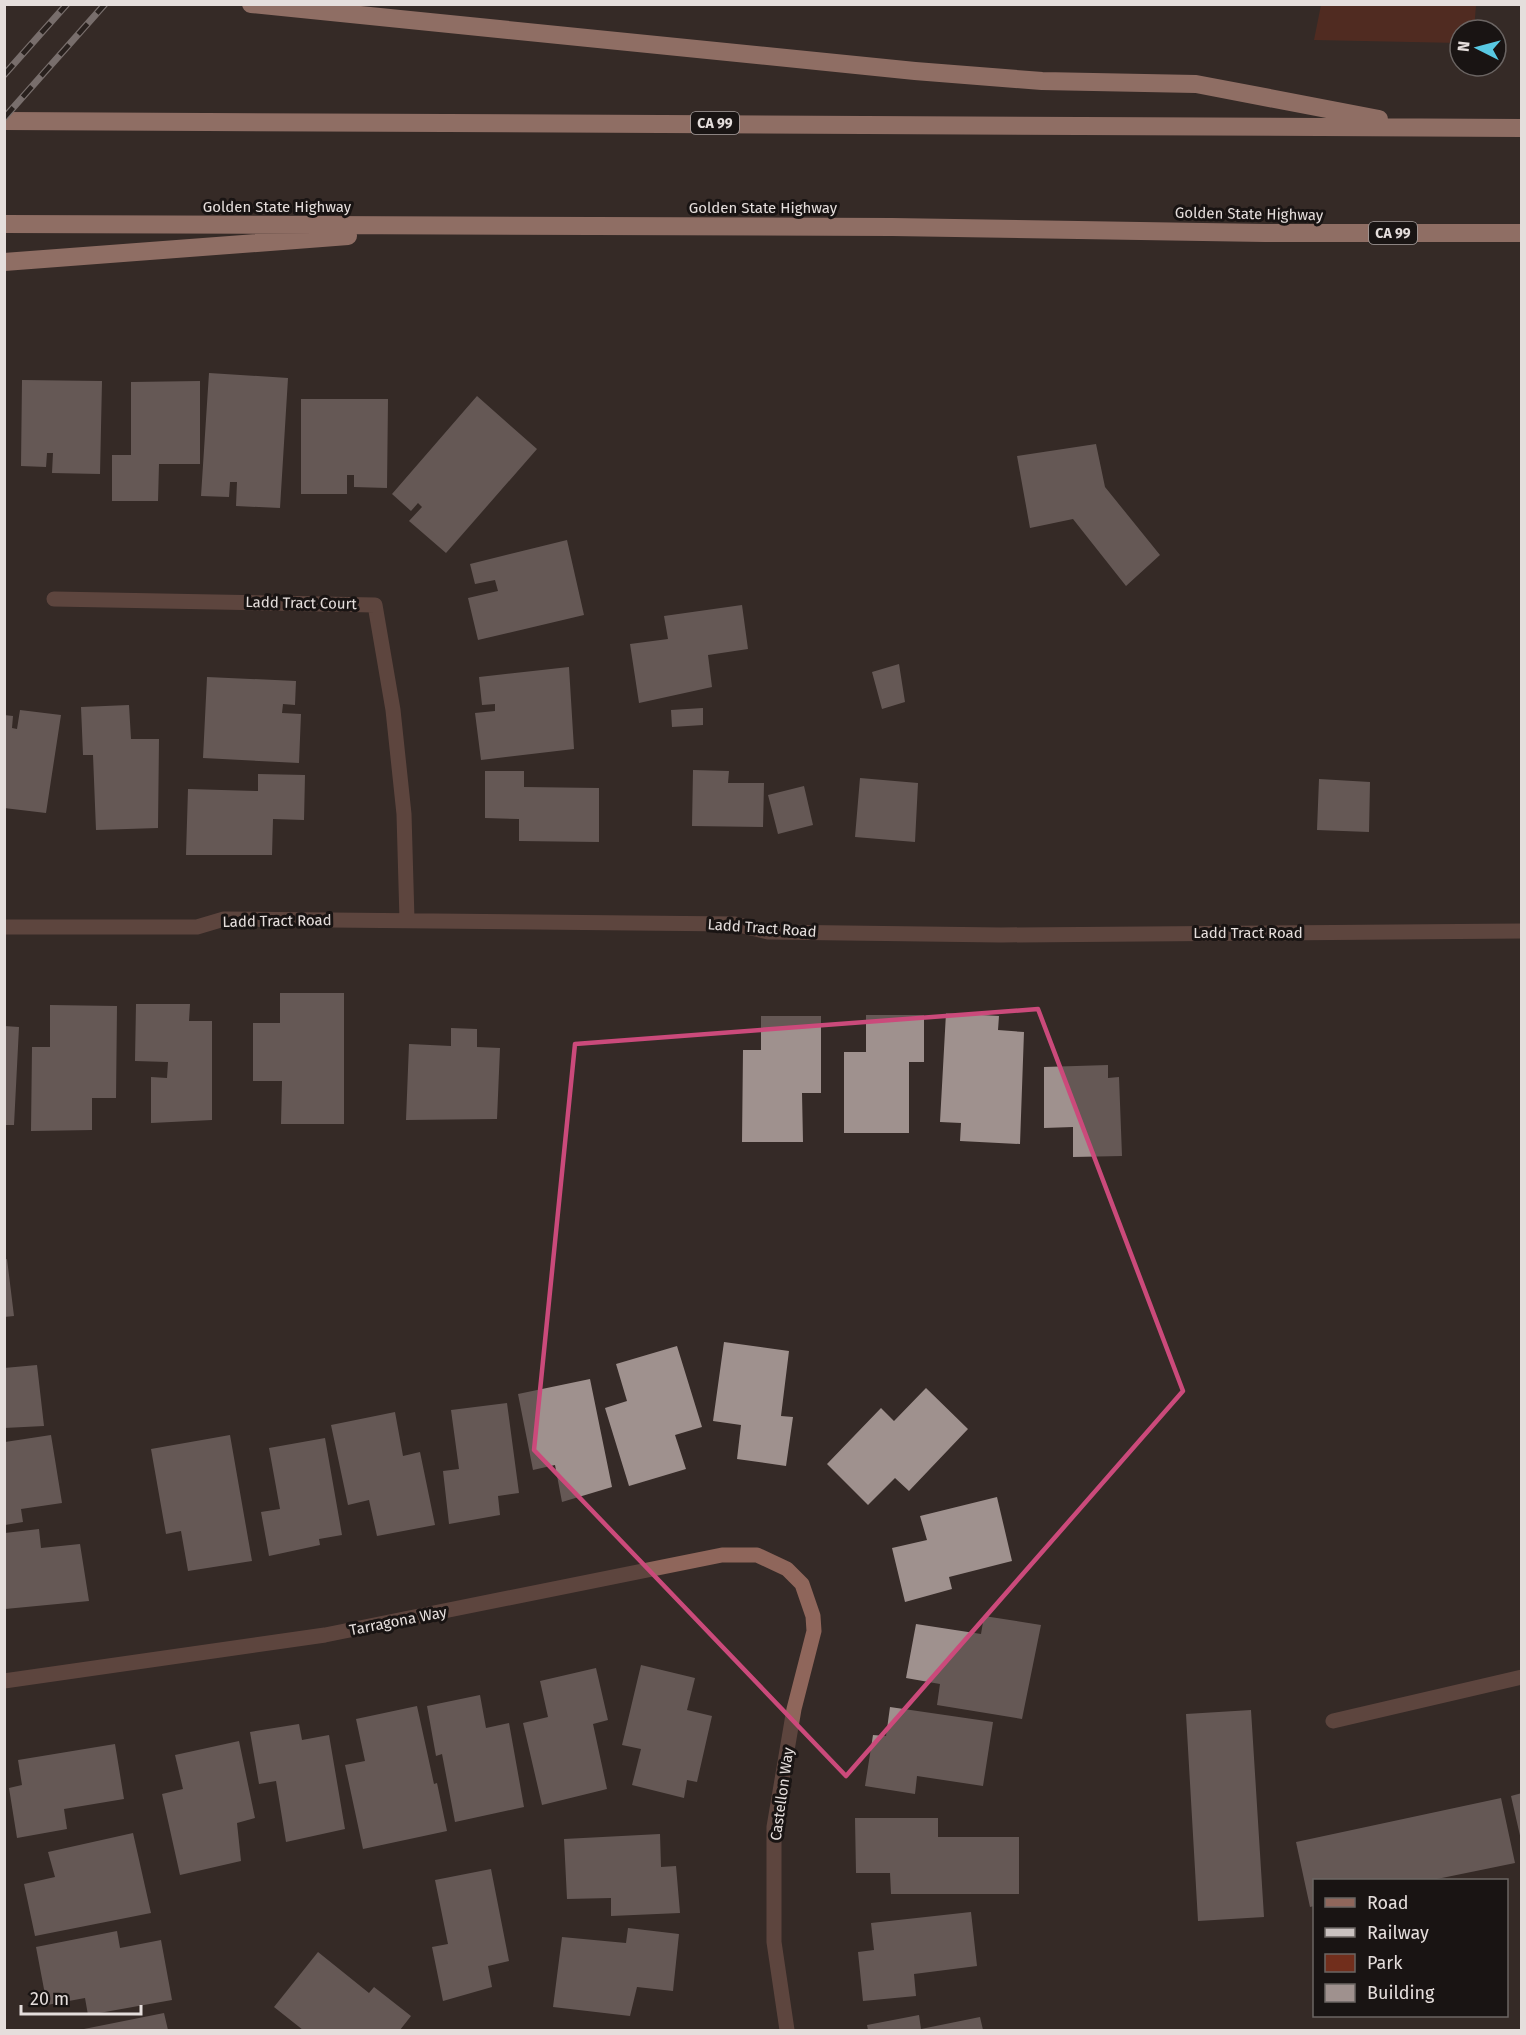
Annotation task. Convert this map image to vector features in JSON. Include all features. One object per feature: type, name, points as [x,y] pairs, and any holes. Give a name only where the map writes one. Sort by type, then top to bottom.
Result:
[{"type":"highway","points":[[251,4],[915,71],[1042,81],[1196,84],[1425,128]]},
{"type":"highway","name":"CA 99","points":[[4,121],[1521,128]]},
{"type":"highway","name":"Golden State Highway","points":[[4,224],[892,227],[1264,233],[1521,233]]},
{"type":"highway","points":[[4,262],[487,225]]},
{"type":"street","name":"Ladd Tract Court","points":[[54,599],[375,605],[393,710],[404,814],[407,920]]},
{"type":"street","name":"Ladd Tract Road","points":[[4,927],[197,927],[224,919],[735,924],[768,932],[1001,935],[1521,931]]},
{"type":"street","name":"Tarragona Way","points":[[4,1682],[325,1635],[722,1555],[757,1556],[787,1569]]},
{"type":"street","name":"Castellon Way","points":[[787,1569],[802,1584],[813,1616],[814,1631],[794,1709],[774,1827],[774,1942],[788,2031]]},
{"type":"street","points":[[1333,1721],[1521,1677]]},
{"type":"highlighted area","points":[[1038,1009],[1183,1391],[846,1776],[534,1450],[575,1044]]},
{"type":"green space","points":[[1321,4],[1476,5],[1475,18],[1448,18],[1448,43],[1314,40]]},
{"type":"building","points":[[209,373],[288,378],[280,508],[236,506],[237,482],[230,482],[229,497],[201,496]]},
{"type":"building","points":[[22,380],[102,381],[100,474],[52,473],[53,453],[47,453],[46,467],[21,466]]},
{"type":"building","points":[[200,381],[200,464],[159,464],[158,501],[112,501],[112,455],[131,455],[131,382]]},
{"type":"building","points":[[477,396],[537,449],[446,553],[409,521],[422,507],[418,503],[411,511],[392,494]]},
{"type":"building","points":[[301,399],[388,399],[387,488],[354,487],[354,475],[347,475],[347,494],[301,494]]},
{"type":"building","points":[[1096,444],[1105,487],[1160,555],[1126,586],[1073,519],[1030,528],[1017,456]]},
{"type":"building","points":[[567,540],[584,615],[478,640],[468,598],[498,591],[495,580],[475,584],[470,564]]},
{"type":"building","points":[[742,605],[748,649],[708,655],[712,687],[639,703],[630,644],[668,639],[664,616]]},
{"type":"building","points":[[899,664],[905,702],[882,709],[872,672]]},
{"type":"building","points":[[569,667],[574,749],[481,760],[475,713],[495,711],[495,704],[482,705],[479,677]]},
{"type":"building","points":[[207,677],[296,681],[295,705],[283,704],[282,713],[301,714],[299,763],[203,758]]},
{"type":"building","points":[[129,705],[131,739],[159,739],[158,828],[96,830],[93,755],[83,755],[81,707]]},
{"type":"building","points":[[703,708],[703,725],[672,727],[671,710]]},
{"type":"building","points":[[20,710],[61,715],[46,813],[4,808],[4,715],[13,716],[12,728],[17,729]]},
{"type":"building","points":[[693,770],[729,771],[728,783],[764,783],[763,827],[692,826]]},
{"type":"building","points":[[485,771],[524,771],[524,787],[599,788],[599,842],[519,841],[519,819],[485,818]]},
{"type":"building","points":[[258,774],[305,775],[304,820],[273,819],[272,855],[186,855],[188,789],[258,791]]},
{"type":"building","points":[[860,778],[918,783],[915,842],[855,837]]},
{"type":"building","points":[[1319,779],[1370,782],[1369,832],[1317,830]]},
{"type":"building","points":[[804,786],[813,825],[778,834],[768,795]]},
{"type":"building","points":[[280,993],[344,993],[344,1124],[281,1124],[282,1081],[253,1081],[253,1023],[280,1023]]},
{"type":"building","points":[[136,1004],[190,1004],[189,1021],[212,1021],[212,1120],[151,1123],[151,1077],[167,1078],[168,1062],[135,1061]]},
{"type":"building","points":[[50,1005],[117,1006],[116,1098],[92,1098],[92,1130],[31,1131],[32,1047],[50,1047]]},
{"type":"building","points":[[946,1013],[999,1016],[998,1030],[1024,1032],[1020,1144],[960,1141],[961,1123],[940,1122]]},
{"type":"building","points":[[866,1015],[924,1015],[924,1062],[909,1062],[909,1133],[844,1133],[844,1052],[866,1052]]},
{"type":"building","points":[[761,1016],[821,1016],[821,1093],[802,1093],[803,1142],[742,1142],[743,1050],[761,1050]]},
{"type":"building","points":[[4,1026],[19,1027],[14,1125],[4,1125]]},
{"type":"building","points":[[451,1028],[477,1029],[477,1047],[500,1048],[497,1119],[406,1120],[409,1044],[451,1046]]},
{"type":"building","points":[[1108,1065],[1108,1078],[1119,1077],[1122,1156],[1073,1157],[1073,1127],[1044,1128],[1044,1067]]},
{"type":"building","points":[[7,1259],[14,1316],[4,1317],[4,1260]]},
{"type":"building","points":[[724,1342],[789,1351],[781,1416],[793,1417],[786,1466],[737,1459],[741,1425],[713,1421]]},
{"type":"building","points":[[677,1346],[702,1427],[675,1435],[686,1469],[629,1486],[605,1408],[627,1401],[616,1364]]},
{"type":"building","points":[[37,1365],[44,1426],[4,1428],[4,1368]]},
{"type":"building","points":[[590,1379],[612,1487],[562,1502],[555,1465],[533,1470],[518,1394]]},
{"type":"building","points":[[926,1388],[968,1429],[909,1491],[895,1478],[868,1505],[827,1464],[881,1408],[894,1421]]},
{"type":"building","points":[[507,1403],[519,1493],[498,1496],[500,1515],[449,1524],[443,1471],[459,1469],[451,1410]]},
{"type":"building","points":[[395,1412],[403,1456],[420,1452],[435,1525],[377,1536],[369,1500],[348,1505],[331,1425]]},
{"type":"building","points":[[51,1435],[62,1503],[21,1509],[23,1522],[5,1525],[5,1442]]},
{"type":"building","points":[[230,1435],[252,1561],[188,1571],[181,1531],[166,1534],[151,1449]]},
{"type":"building","points":[[325,1438],[342,1535],[319,1539],[320,1545],[269,1556],[261,1512],[280,1509],[269,1448]]},
{"type":"building","points":[[997,1497],[1012,1561],[949,1577],[952,1589],[905,1602],[892,1548],[927,1540],[920,1516]]},
{"type":"building","points":[[39,1529],[41,1548],[80,1544],[89,1601],[5,1609],[5,1533]]},
{"type":"building","points":[[984,1616],[1041,1625],[1022,1719],[937,1705],[940,1684],[906,1678],[916,1624],[981,1634]]},
{"type":"building","points":[[641,1665],[695,1678],[687,1710],[712,1716],[697,1782],[687,1780],[684,1798],[632,1785],[641,1749],[622,1745]]},
{"type":"building","points":[[596,1668],[608,1720],[593,1724],[607,1789],[542,1805],[523,1723],[548,1717],[540,1681]]},
{"type":"building","points":[[480,1695],[486,1728],[509,1723],[524,1807],[455,1822],[442,1754],[436,1756],[427,1706]]},
{"type":"building","points":[[417,1706],[447,1831],[363,1849],[345,1765],[365,1761],[356,1719]]},
{"type":"building","points":[[890,1707],[993,1722],[983,1786],[917,1776],[915,1794],[865,1786],[873,1735],[886,1736]]},
{"type":"building","points":[[1251,1710],[1264,1917],[1198,1921],[1186,1714]]},
{"type":"building","points":[[299,1724],[302,1740],[329,1735],[345,1829],[286,1842],[276,1781],[259,1784],[250,1732]]},
{"type":"building","points":[[239,1741],[255,1818],[237,1823],[241,1861],[180,1875],[162,1794],[183,1789],[175,1755]]},
{"type":"building","points":[[115,1744],[124,1799],[64,1809],[67,1829],[17,1838],[9,1788],[22,1785],[18,1760]]},
{"type":"building","points":[[1522,1793],[1522,1840],[1521,1840],[1511,1796]]},
{"type":"building","points":[[1501,1798],[1515,1863],[1437,1879],[1313,1879],[1313,1906],[1310,1907],[1296,1842]]},
{"type":"building","points":[[855,1818],[938,1818],[938,1837],[1019,1837],[1019,1894],[891,1894],[890,1873],[856,1873]]},
{"type":"building","points":[[133,1833],[151,1913],[35,1936],[24,1884],[55,1877],[48,1852]]},
{"type":"building","points":[[660,1834],[661,1867],[676,1866],[680,1913],[611,1916],[611,1898],[567,1899],[564,1839]]},
{"type":"building","points":[[491,1869],[509,1961],[488,1966],[492,1987],[443,2001],[432,1947],[448,1944],[435,1880]]},
{"type":"building","points":[[971,1912],[977,1966],[914,1974],[916,1996],[863,2001],[858,1952],[874,1950],[871,1923]]},
{"type":"building","points":[[628,1928],[679,1934],[673,1991],[637,1987],[630,2016],[553,2007],[562,1937],[626,1943]]},
{"type":"building","points":[[117,1931],[120,1948],[161,1940],[172,2000],[88,2015],[85,1998],[47,2005],[36,1947]]},
{"type":"building","points":[[318,1952],[369,1993],[374,1987],[411,2016],[400,2030],[303,2030],[274,2007]]},
{"type":"building","points":[[164,2013],[168,2030],[84,2030],[84,2029]]},
{"type":"building","points":[[919,2015],[921,2029],[980,2017],[983,2030],[868,2030],[867,2025]]},
{"type":"railway","points":[[4,75],[67,4]]},
{"type":"railway","points":[[4,118],[105,4]]}]
